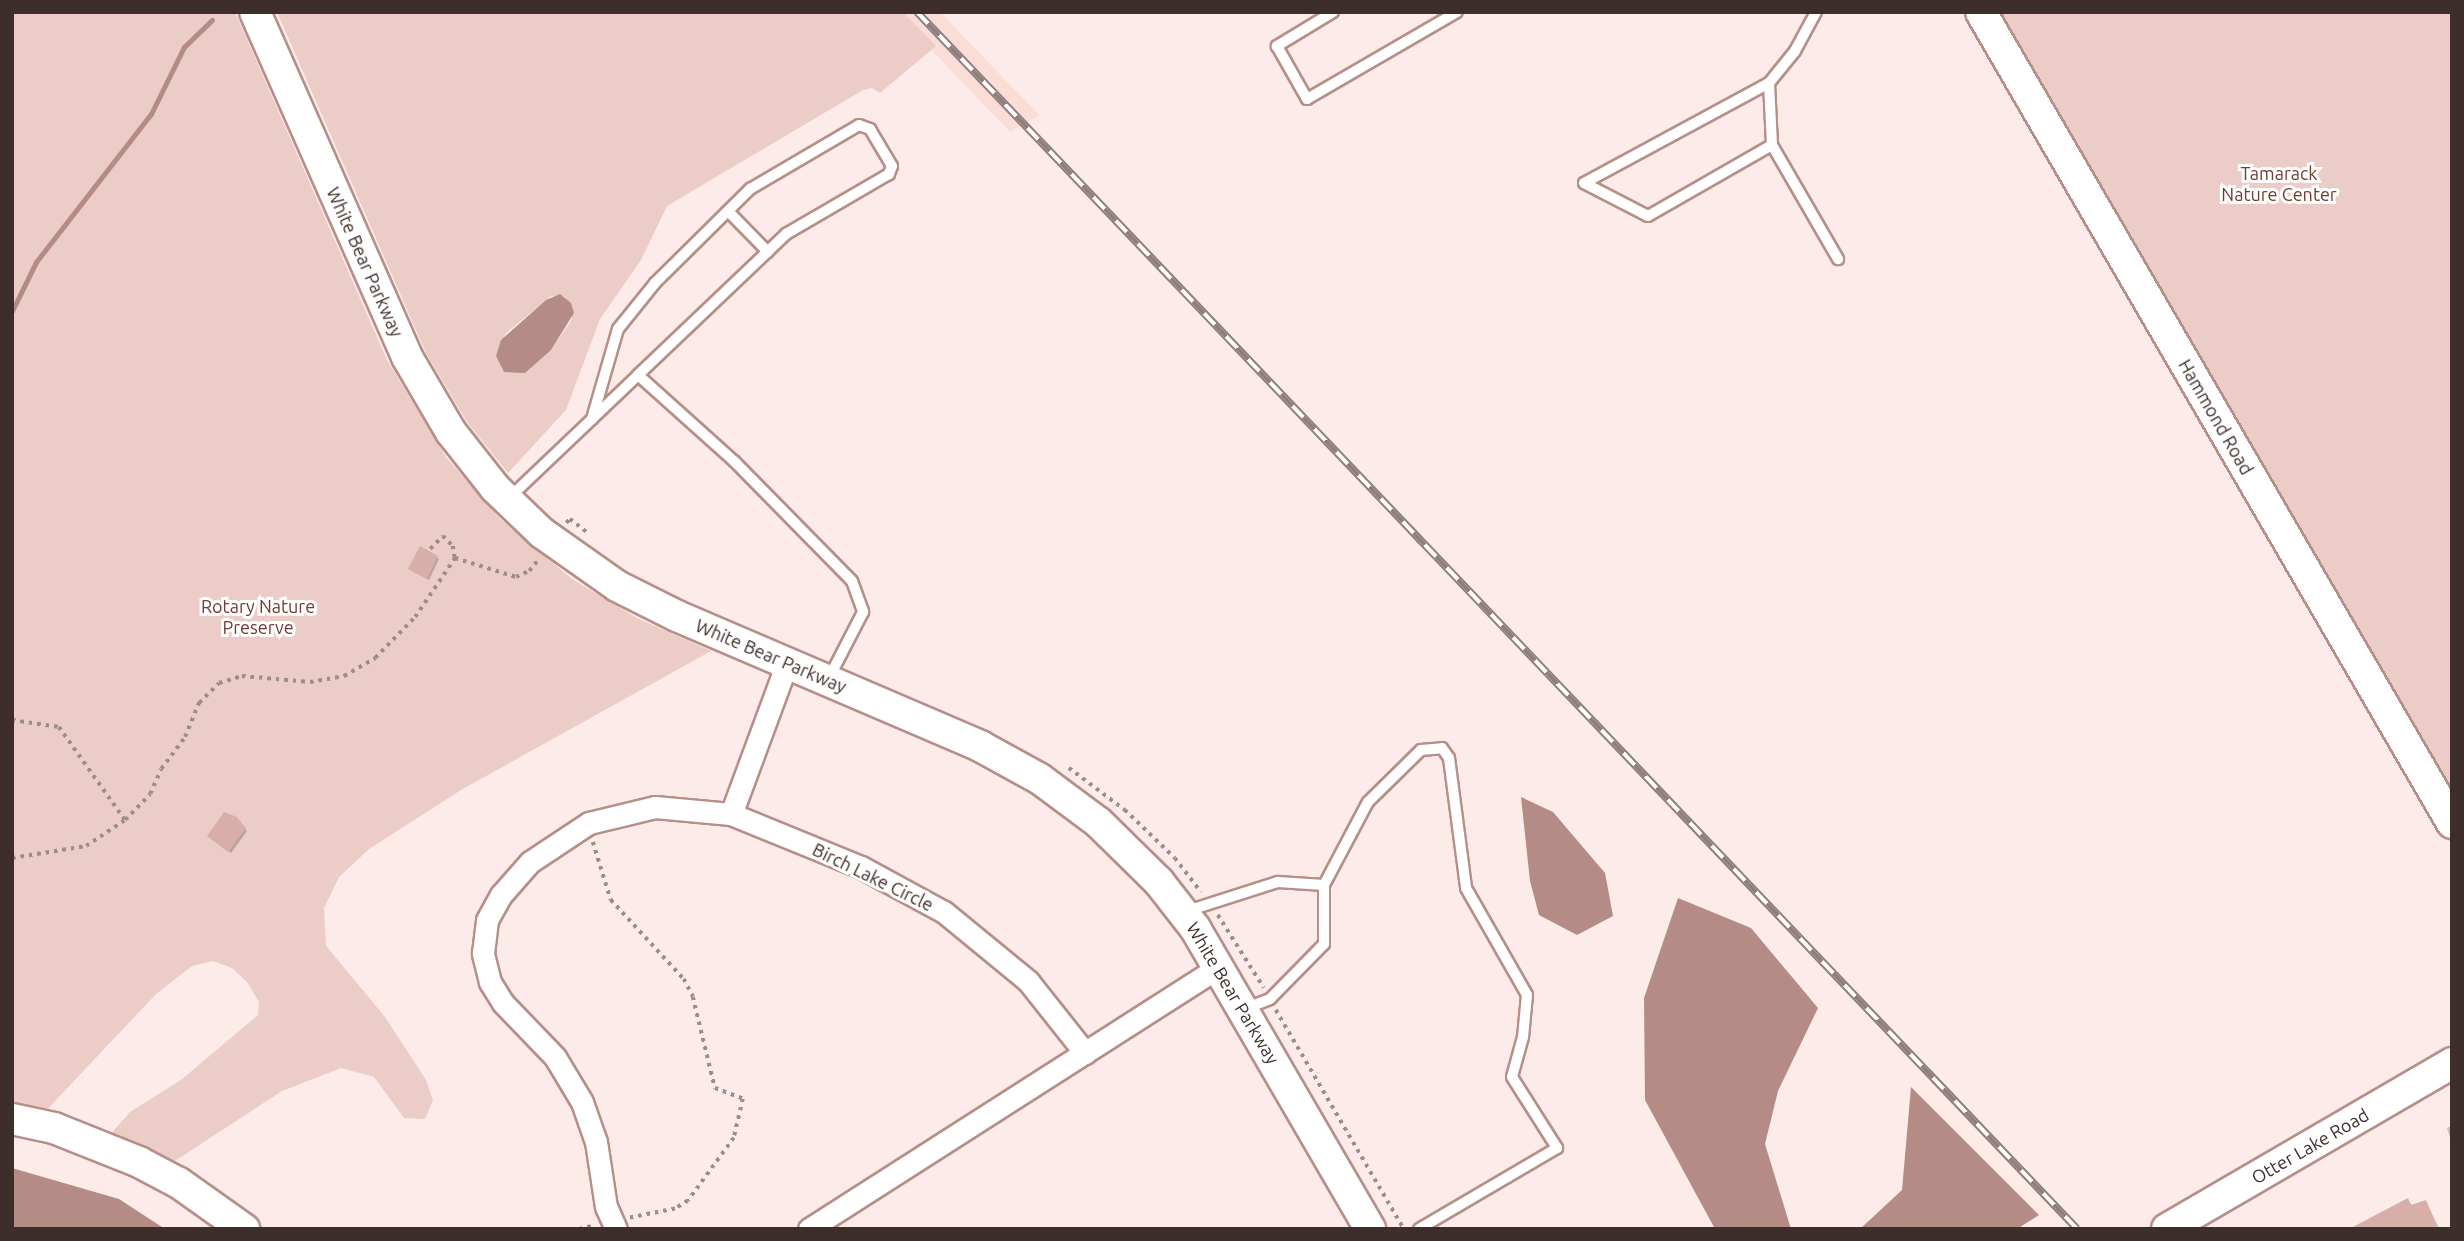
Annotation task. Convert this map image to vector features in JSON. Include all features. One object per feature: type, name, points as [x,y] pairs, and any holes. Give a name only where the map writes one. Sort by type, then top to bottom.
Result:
[{"type":"street","name":"White Bear Parkway","points":[[256,12],[419,381],[462,448],[507,500],[552,541],[617,586],[980,746],[1055,789],[1129,850],[1197,908],[1219,967],[1257,1004],[1370,1229]]},
{"type":"street","name":"Hammond Road","points":[[1980,12],[2452,822]]},
{"type":"street","points":[[731,814],[787,663]]},
{"type":"street","name":"Birch Lake Circle","points":[[614,1225],[596,1142],[582,1102],[550,1051],[496,993],[483,953],[487,920],[511,882],[545,849],[589,823],[655,807],[731,814],[876,874],[944,912],[1028,981],[1085,1053]]},
{"type":"street","points":[[809,1229],[1219,967]]},
{"type":"street","name":"Otter Lake Road","points":[[2167,1229],[2452,1063]]},
{"type":"street","points":[[12,1119],[54,1128],[139,1162],[190,1189],[244,1229]]},
{"type":"lane","points":[[1333,12],[1277,46],[1307,99],[1457,12]]},
{"type":"lane","points":[[1772,145],[1648,216],[1584,183],[1769,83],[1795,51],[1816,12]]},
{"type":"lane","points":[[1769,83],[1772,145],[1838,259]]},
{"type":"lane","points":[[507,500],[768,252],[786,234],[889,174],[892,166],[870,129],[859,125],[750,189],[655,283],[618,329],[592,419]]},
{"type":"lane","points":[[728,211],[768,252]]},
{"type":"lane","points":[[638,375],[734,461],[852,582],[863,612],[828,681]]},
{"type":"lane","points":[[1257,1004],[1324,944],[1324,885],[1368,802],[1421,750],[1443,748],[1449,758],[1466,888],[1527,995],[1524,1037],[1512,1077],[1557,1148],[1419,1229]]},
{"type":"lane","points":[[1197,908],[1278,882],[1324,885]]},
{"type":"path","points":[[570,519],[597,541]]},
{"type":"path","points":[[12,858],[86,846],[125,820],[150,794],[161,769],[185,737],[199,703],[213,687],[242,676],[320,682],[358,670],[422,609],[455,558],[453,546],[443,536],[430,549]]},
{"type":"path","points":[[455,558],[516,577],[529,571],[539,559]]},
{"type":"path","points":[[12,720],[59,727],[125,820]]},
{"type":"path","points":[[1060,763],[1125,810],[1175,858],[1197,908],[1405,1229]]},
{"type":"path","points":[[579,1229],[614,1225],[675,1209],[688,1201],[734,1139],[743,1099],[715,1088],[693,997],[672,962],[611,900],[600,874],[589,823]]},
{"type":"shaded area","points":[[895,12],[940,12],[1039,115],[1010,132]]},
{"type":"shaded area","points":[[560,294],[571,303],[574,313],[551,350],[525,373],[504,372],[496,356],[501,340],[546,300]]},
{"type":"shaded area","points":[[1521,797],[1553,812],[1605,873],[1613,916],[1577,935],[1539,915],[1530,881]]},
{"type":"shaded area","points":[[1678,898],[1751,928],[1818,1008],[1778,1091],[1765,1144],[1791,1229],[1715,1229],[1645,1100],[1644,998]]},
{"type":"shaded area","points":[[1911,1087],[2039,1215],[2017,1229],[1860,1229],[1902,1190]]},
{"type":"shaded area","points":[[12,1168],[119,1199],[165,1229],[12,1229]]},
{"type":"green space","name":"Rotary Nature Preserve","points":[[12,12],[235,12],[387,360],[446,457],[500,519],[572,579],[637,618],[711,651],[461,790],[369,849],[339,877],[324,908],[326,946],[385,1017],[426,1080],[433,1100],[425,1119],[404,1118],[374,1077],[341,1068],[282,1091],[167,1166],[107,1138],[130,1112],[181,1080],[258,1015],[259,1002],[247,982],[232,968],[213,961],[192,966],[156,994],[40,1117],[12,1110]]},
{"type":"green space","points":[[277,12],[903,12],[936,46],[880,93],[872,88],[863,90],[667,206],[641,260],[600,319],[566,410],[508,473],[467,422],[426,353]],"holes":[[[551,296],[564,296],[572,318],[551,350],[504,372],[496,356],[506,333]]]},
{"type":"green space","name":"Tamarack Nature Center","points":[[1982,12],[2452,12],[2452,822]]},
{"type":"building","points":[[420,546],[438,556],[427,579],[408,569]]},
{"type":"building","points":[[224,812],[237,817],[246,828],[228,852],[207,836]]},
{"type":"building","points":[[2408,1198],[2411,1205],[2426,1200],[2436,1224],[2425,1229],[2349,1229]]},
{"type":"waterway","points":[[12,311],[36,262],[151,114],[184,47],[212,20]]},
{"type":"railway","points":[[917,12],[2077,1229]]}]
